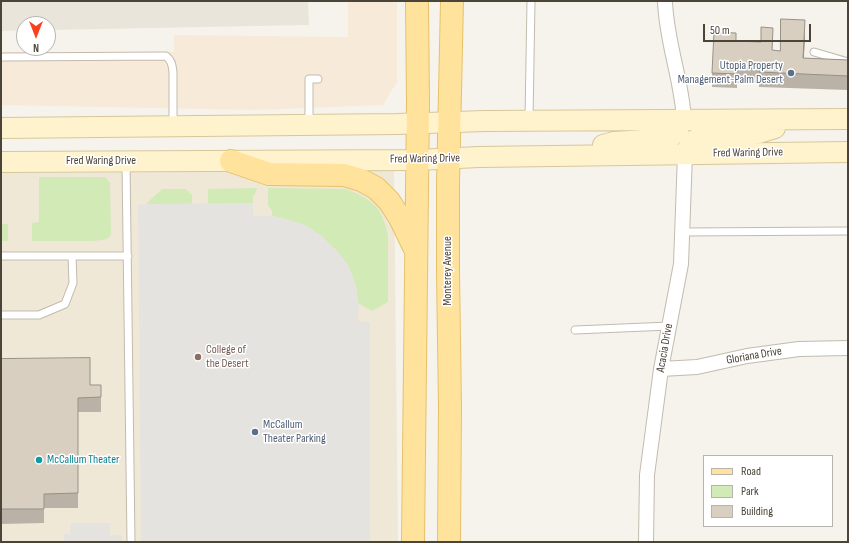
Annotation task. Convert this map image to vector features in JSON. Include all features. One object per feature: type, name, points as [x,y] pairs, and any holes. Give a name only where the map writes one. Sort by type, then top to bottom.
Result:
[{"type":"main road","points":[[413,542],[417,1]]},
{"type":"main road","name":"Monterey Avenue","points":[[449,542],[450,407],[448,272],[449,122],[452,1]]},
{"type":"main road","points":[[1,128],[529,121],[848,119]]},
{"type":"main road","points":[[577,156],[592,148],[614,142],[664,139],[672,136],[684,120]]},
{"type":"main road","points":[[685,154],[692,141],[706,135],[759,133],[808,120]]},
{"type":"main road","name":"Fred Waring Drive","points":[[1,162],[417,160],[479,157],[848,152]]},
{"type":"main road","points":[[231,161],[269,174],[344,175],[361,180],[376,188],[389,201],[400,218],[416,250]]},
{"type":"street","points":[[665,1],[666,20],[683,103],[684,120]]},
{"type":"street","name":"Acacia Drive","points":[[646,542],[647,475],[661,369],[681,264],[685,154]]},
{"type":"street","name":"Gloriana Drive","points":[[661,369],[698,367],[747,356],[799,349],[848,348]]},
{"type":"lane","points":[[529,121],[531,1]]},
{"type":"lane","points":[[814,52],[848,62]]},
{"type":"lane","points":[[1,57],[166,56],[170,59],[173,72],[172,126]]},
{"type":"lane","points":[[309,125],[309,79],[318,79]]},
{"type":"lane","points":[[126,161],[131,542]]},
{"type":"lane","points":[[682,232],[848,231]]},
{"type":"lane","points":[[1,256],[128,256]]},
{"type":"lane","points":[[1,315],[39,315],[65,304],[73,283],[72,256]]},
{"type":"lane","points":[[576,330],[669,326]]},
{"type":"shaded area","points":[[1,1],[308,1],[309,25],[56,30],[56,16],[16,16],[16,30],[1,31]]},
{"type":"shaded area","points":[[348,1],[397,1],[397,82],[383,105],[256,110],[1,105],[1,52],[16,52],[16,56],[56,56],[56,52],[174,52],[174,35],[348,37]]},
{"type":"shaded area","name":"College of the Desert","points":[[394,171],[398,542],[1,542],[1,173]]},
{"type":"shaded area","name":"McCallum Theater Parking","points":[[253,203],[253,216],[272,216],[305,225],[322,236],[335,249],[348,265],[356,286],[359,306],[358,321],[370,322],[370,542],[141,542],[138,205]]},
{"type":"shaded area","points":[[71,523],[110,523],[110,535],[122,535],[122,542],[64,542],[64,534],[70,534]]},
{"type":"green space","points":[[39,177],[105,177],[110,183],[111,235],[107,239],[94,241],[32,241],[32,223],[39,222]]},
{"type":"green space","points":[[257,188],[253,196],[253,203],[208,204],[208,189]]},
{"type":"green space","points":[[268,188],[344,189],[362,196],[371,202],[383,218],[388,235],[388,302],[372,311],[358,303],[356,286],[348,265],[335,249],[286,219],[272,216],[272,211],[268,205]]},
{"type":"green space","points":[[162,189],[186,189],[192,195],[192,204],[146,204]]},
{"type":"green space","points":[[1,224],[8,224],[8,241],[1,241]]},
{"type":"building","points":[[781,19],[805,20],[803,58],[848,60],[848,76],[759,72],[760,69],[737,68],[737,74],[712,73],[714,32],[736,33],[736,41],[761,42],[761,27],[773,28],[772,50],[780,51]]},
{"type":"building","name":"McCallum Theater","points":[[90,358],[90,385],[101,385],[101,397],[78,398],[78,493],[44,494],[44,509],[1,509],[1,359]]},
{"type":"place","name":"Utopia Property Management-Palm Desert","points":[[791,73]]},
{"type":"place","name":"College of the Desert","points":[[198,357]]},
{"type":"place","name":"McCallum Theater Parking","points":[[255,432]]},
{"type":"place","name":"McCallum Theater","points":[[39,460]]}]
